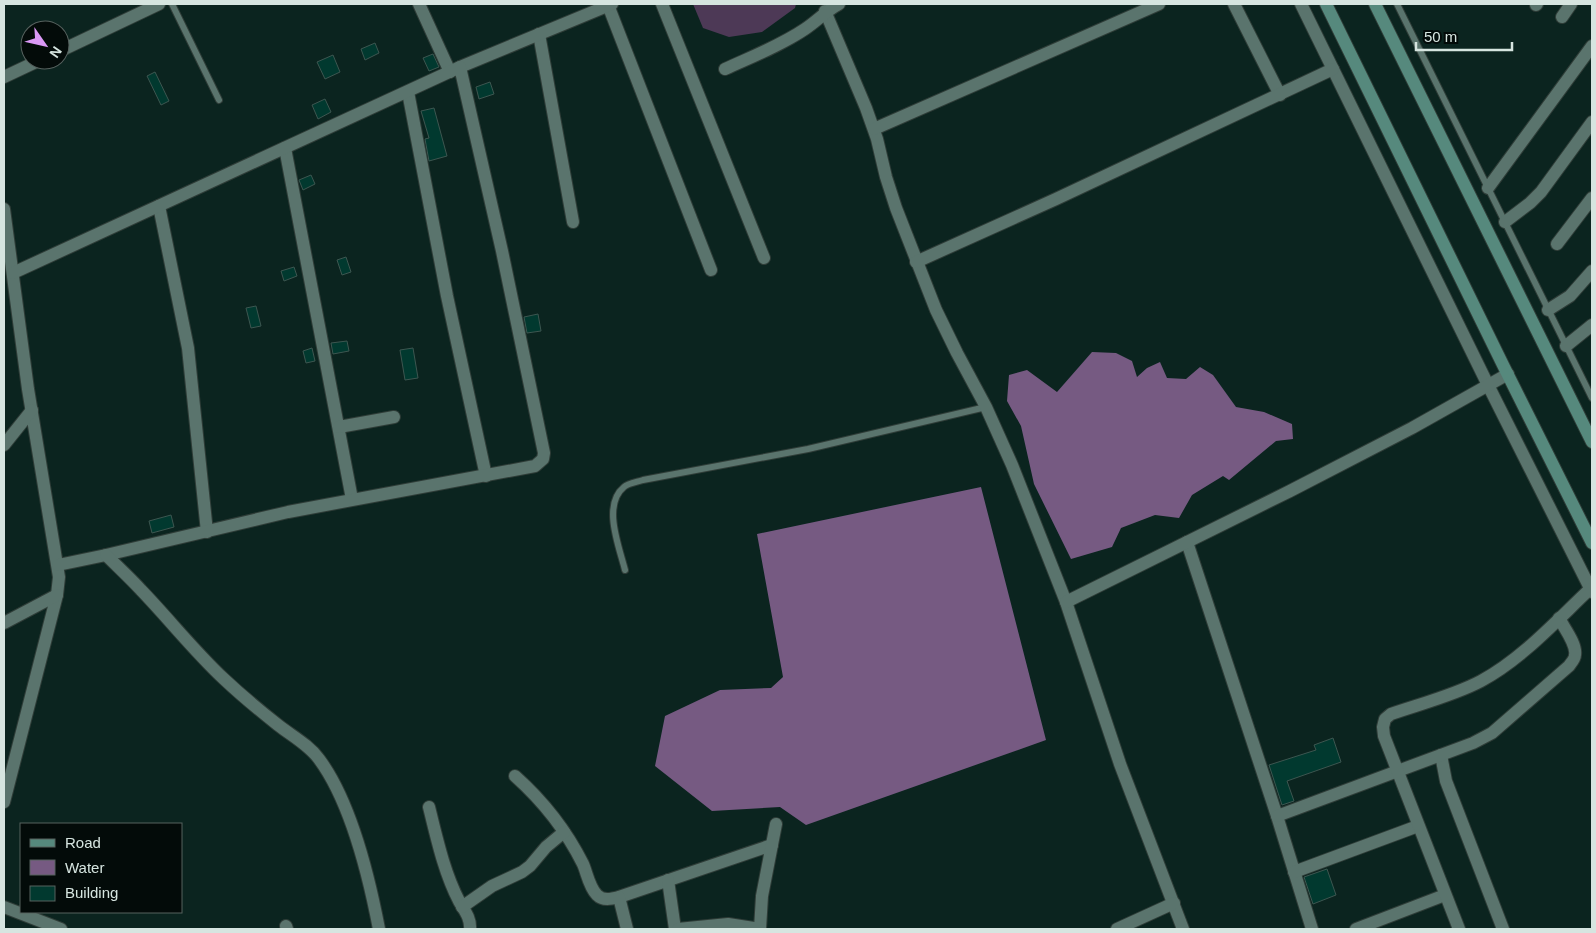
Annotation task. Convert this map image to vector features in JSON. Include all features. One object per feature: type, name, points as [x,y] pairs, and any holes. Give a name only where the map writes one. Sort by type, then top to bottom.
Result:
[{"type":"street","points":[[70,46],[159,4]]},
{"type":"street","points":[[58,565],[288,512],[535,466],[543,460],[544,453],[502,251],[455,70],[419,4]]},
{"type":"street","points":[[662,4],[764,258]]},
{"type":"street","points":[[725,69],[791,37],[839,4]]},
{"type":"street","points":[[874,129],[1159,4]]},
{"type":"street","points":[[1234,4],[1280,95]]},
{"type":"street","points":[[1301,4],[1591,591],[1513,659],[1480,681],[1391,714],[1385,719],[1383,727],[1384,736],[1459,929]]},
{"type":"street","points":[[1326,4],[1592,543]]},
{"type":"street","points":[[1375,4],[1592,442]]},
{"type":"street","points":[[1562,17],[1571,4]]},
{"type":"street","points":[[13,273],[455,70],[610,5],[711,270]]},
{"type":"street","points":[[825,12],[874,129],[896,208],[916,262],[936,310],[986,407],[1012,465],[1066,602],[1120,764],[1183,929]]},
{"type":"street","points":[[539,34],[574,222]]},
{"type":"street","points":[[1488,188],[1592,46]]},
{"type":"street","points":[[4,77],[20,69]]},
{"type":"street","points":[[916,262],[1333,69]]},
{"type":"street","points":[[408,92],[446,296],[486,476]]},
{"type":"street","points":[[1505,222],[1541,192],[1592,122]]},
{"type":"street","points":[[285,148],[352,499]]},
{"type":"street","points":[[1557,244],[1592,198]]},
{"type":"street","points":[[159,206],[188,348],[207,532]]},
{"type":"street","points":[[4,209],[7,251],[13,273],[32,410],[59,578],[58,595],[4,802]]},
{"type":"street","points":[[1548,310],[1570,296],[1592,271]]},
{"type":"street","points":[[1566,346],[1592,325]]},
{"type":"street","points":[[1066,602],[1412,428],[1508,374]]},
{"type":"street","points":[[4,445],[32,410]]},
{"type":"street","points":[[338,427],[394,417]]},
{"type":"street","points":[[1187,542],[1312,929]]},
{"type":"street","points":[[106,555],[141,590],[189,645],[223,678],[256,708],[304,744],[318,758],[338,793],[350,823],[372,890],[379,929]]},
{"type":"street","points":[[4,623],[58,595]]},
{"type":"street","points":[[1277,816],[1473,743],[1492,733],[1569,666],[1576,654],[1575,647],[1559,618]]},
{"type":"street","points":[[1441,755],[1446,781],[1503,929]]},
{"type":"street","points":[[514,776],[534,793],[564,832],[583,864],[596,894],[602,898],[619,898],[772,845]]},
{"type":"street","points":[[429,807],[442,855],[456,894],[468,918],[470,929]]},
{"type":"street","points":[[668,880],[677,929],[728,924],[760,929],[762,896],[776,824]]},
{"type":"street","points":[[1294,872],[1418,826]]},
{"type":"street","points":[[462,907],[492,886],[522,872],[530,866],[550,842],[564,832]]},
{"type":"street","points":[[1356,929],[1445,894]]},
{"type":"street","points":[[619,898],[627,929]]},
{"type":"street","points":[[1118,929],[1174,903]]},
{"type":"street","points":[[4,907],[60,929]]},
{"type":"lane","points":[[172,4],[219,100]]},
{"type":"lane","points":[[1397,4],[1592,398]]},
{"type":"lane","points":[[625,570],[612,515],[615,498],[625,486],[643,480],[808,449],[986,407]]},
{"type":"shaded area","points":[[693,4],[796,4],[795,8],[762,32],[729,37],[703,28]]},
{"type":"water","points":[[1092,352],[1116,353],[1132,361],[1137,377],[1147,368],[1160,362],[1167,378],[1186,379],[1200,367],[1213,375],[1236,407],[1264,412],[1292,424],[1293,439],[1276,441],[1229,480],[1223,476],[1192,495],[1179,518],[1155,515],[1121,528],[1112,547],[1071,559],[1034,484],[1021,426],[1007,401],[1009,375],[1027,370],[1057,392]]},
{"type":"water","points":[[981,487],[1046,740],[806,825],[780,807],[712,811],[655,766],[665,716],[720,690],[771,688],[783,677],[757,534]]},
{"type":"building","points":[[375,43],[379,53],[365,60],[361,49]]},
{"type":"building","points":[[433,54],[439,67],[429,71],[423,58]]},
{"type":"building","points":[[333,55],[340,72],[325,79],[317,62]]},
{"type":"building","points":[[155,72],[169,101],[161,105],[147,76]]},
{"type":"building","points":[[490,82],[494,94],[479,99],[476,87]]},
{"type":"building","points":[[325,99],[331,112],[318,119],[312,105]]},
{"type":"building","points":[[434,108],[447,156],[429,161],[425,139],[429,138],[421,111]]},
{"type":"building","points":[[311,175],[315,184],[303,190],[299,180]]},
{"type":"building","points":[[346,257],[351,272],[342,275],[337,260]]},
{"type":"building","points":[[294,267],[297,276],[284,281],[281,271]]},
{"type":"building","points":[[256,306],[261,326],[251,328],[246,308]]},
{"type":"building","points":[[538,314],[541,331],[527,333],[524,317]]},
{"type":"building","points":[[347,341],[349,351],[333,354],[331,343]]},
{"type":"building","points":[[312,348],[315,361],[306,363],[303,351]]},
{"type":"building","points":[[413,348],[418,378],[405,380],[400,350]]},
{"type":"building","points":[[171,515],[174,527],[152,533],[149,521]]},
{"type":"building","points":[[1333,738],[1341,762],[1287,781],[1294,801],[1282,805],[1269,765],[1316,750],[1314,745]]},
{"type":"building","points":[[1327,869],[1336,895],[1313,904],[1304,877]]}]
